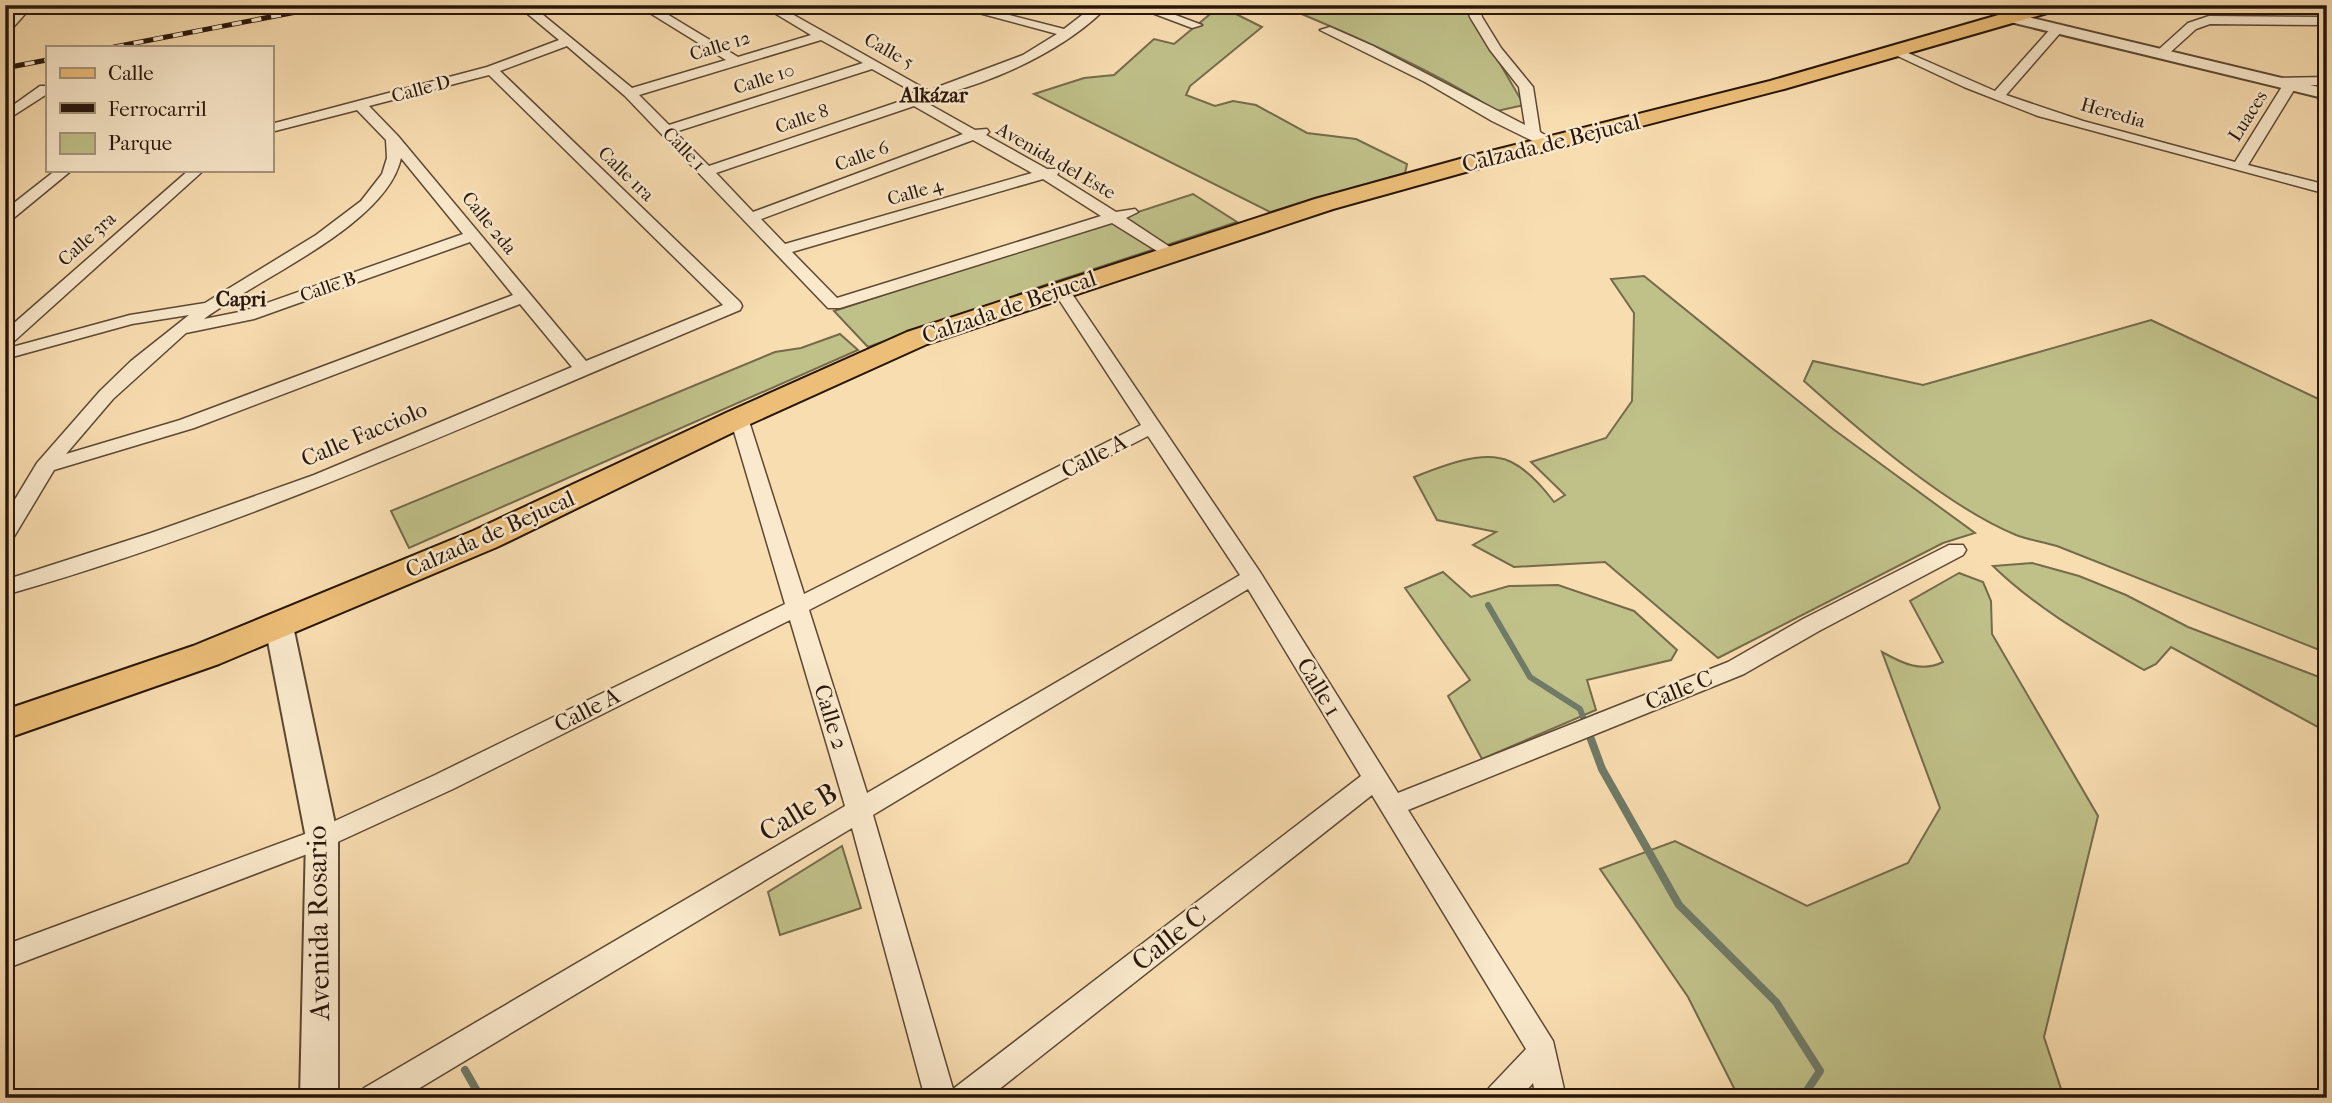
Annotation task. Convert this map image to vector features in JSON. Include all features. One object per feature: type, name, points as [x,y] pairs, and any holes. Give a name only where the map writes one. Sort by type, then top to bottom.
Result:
[{"type":"main road","name":"Calzada de Bejucal","points":[[5,724],[135,681],[279,626],[485,539],[739,418],[917,338],[1336,200],[1541,138],[1895,52],[2051,6]]},
{"type":"street","points":[[5,29],[27,5]]},
{"type":"street","name":"Calle 1","points":[[523,5],[630,93],[835,304],[1114,216]]},
{"type":"street","points":[[643,5],[736,61]]},
{"type":"street","name":"Calle 5","points":[[766,5],[874,64],[916,99]]},
{"type":"street","points":[[955,5],[1067,33]]},
{"type":"street","points":[[916,99],[939,97],[1028,58],[1103,5]]},
{"type":"street","points":[[1136,5],[1196,25]]},
{"type":"street","points":[[1473,5],[1476,17],[1496,50],[1525,87],[1541,138]]},
{"type":"street","points":[[2317,5],[2327,11]]},
{"type":"street","points":[[2011,18],[2327,94]]},
{"type":"street","points":[[2161,54],[2192,26],[2209,20],[2327,21]]},
{"type":"street","points":[[1998,96],[2057,29]]},
{"type":"street","points":[[1326,30],[1427,75],[1492,115],[1541,138]]},
{"type":"street","name":"Calle 12","points":[[630,93],[820,36]]},
{"type":"street","name":"Calle D","points":[[273,127],[492,70],[517,58],[568,41]]},
{"type":"street","name":"Heredia","points":[[1895,52],[1998,96],[2107,132],[2327,190]]},
{"type":"street","name":"Calle 10","points":[[667,131],[874,64]]},
{"type":"street","name":"Calle 1ra","points":[[492,70],[734,306]]},
{"type":"street","points":[[2282,83],[2327,81]]},
{"type":"street","name":"Luaces","points":[[2239,167],[2282,83]]},
{"type":"street","points":[[5,97],[46,89]]},
{"type":"street","points":[[5,117],[46,89]]},
{"type":"street","name":"Avenida del Este","points":[[939,97],[980,133]]},
{"type":"street","name":"Avenida del Este","points":[[916,99],[1130,212],[1178,251]]},
{"type":"street","name":"Calle 8","points":[[706,172],[916,99]]},
{"type":"street","name":"Calle 2da","points":[[360,105],[393,139],[583,369]]},
{"type":"street","points":[[1492,115],[1532,111]]},
{"type":"street","name":"Calle 6","points":[[750,218],[980,133]]},
{"type":"street","points":[[5,535],[44,467],[103,398],[206,308],[353,216],[379,189],[393,169],[396,153],[393,139]]},
{"type":"street","points":[[5,218],[62,172]]},
{"type":"street","name":"Calle 3ra","points":[[5,340],[195,172]]},
{"type":"street","name":"Avenida del Este","points":[[1052,172],[1114,216],[1178,251]]},
{"type":"street","name":"Calle 4","points":[[781,250],[1052,172]]},
{"type":"street","points":[[1114,216],[1130,212]]},
{"type":"street","name":"Calle B","points":[[180,330],[248,315],[473,236]]},
{"type":"street","name":"Calle 1","points":[[1060,289],[1252,577],[1543,1051],[1551,1098]]},
{"type":"street","points":[[44,467],[187,424],[523,298]]},
{"type":"street","name":"Calle Facciolo","points":[[5,588],[158,538],[321,479],[734,306]]},
{"type":"street","points":[[5,354],[139,317],[206,308]]},
{"type":"street","name":"Calle 2","points":[[739,418],[860,812],[940,1098]]},
{"type":"street","name":"Calle A","points":[[5,957],[322,838],[444,782],[916,548],[1153,426]]},
{"type":"street","name":"Calle C","points":[[1391,806],[1736,668],[1811,625],[1956,550]]},
{"type":"street","name":"Calle B","points":[[375,1098],[1252,577]]},
{"type":"street","name":"Avenida Rosario","points":[[279,626],[322,838],[319,1098]]},
{"type":"street","name":"Calle C","points":[[964,1098],[1375,779]]},
{"type":"street","points":[[1500,1098],[1543,1051]]},
{"type":"green space","points":[[1280,5],[1466,5],[1524,105],[1497,111],[1391,54]]},
{"type":"green space","points":[[1220,6],[1262,27],[1190,86],[1186,95],[1215,106],[1233,101],[1256,105],[1307,133],[1356,139],[1407,164],[1405,173],[1270,212],[1034,94],[1084,78],[1114,75],[1154,39],[1174,44]]},
{"type":"green space","points":[[1193,194],[1237,222],[868,347],[834,311]]},
{"type":"green space","points":[[1644,276],[1833,429],[1975,533],[1943,543],[1718,658],[1605,562],[1514,567],[1473,545],[1496,532],[1437,520],[1414,477],[1467,459],[1489,457],[1507,460],[1530,475],[1554,502],[1565,495],[1531,462],[1606,438],[1632,401],[1634,313],[1611,279]]},
{"type":"green space","points":[[2151,320],[2327,403],[2327,653],[2057,546],[2016,535],[1989,522],[1961,506],[1905,466],[1804,381],[1813,361],[1923,385]]},
{"type":"green space","points":[[840,334],[858,350],[409,548],[391,511],[775,352],[801,348]]},
{"type":"green space","points":[[2032,563],[2079,576],[2126,595],[2188,627],[2327,680],[2327,732],[2171,647],[2156,664],[2144,670],[2046,610],[1993,566]]},
{"type":"green space","points":[[1443,572],[1471,597],[1509,586],[1558,585],[1634,611],[1677,650],[1671,660],[1587,680],[1596,710],[1482,759],[1448,696],[1470,680],[1405,588]]},
{"type":"green space","points":[[1959,573],[1983,582],[1991,601],[1992,634],[2098,816],[2044,1037],[2064,1098],[1739,1098],[1688,997],[1600,869],[1675,841],[1807,906],[1908,863],[1940,808],[1882,652],[1919,667],[1943,662],[1910,601]]},
{"type":"green space","points":[[842,846],[861,908],[780,935],[768,892]]},
{"type":"waterway","points":[[1488,605],[1530,677],[1580,709],[1586,725]]},
{"type":"waterway","points":[[1585,723],[1602,769],[1679,905],[1776,1002],[1820,1071],[1802,1098]]},
{"type":"waterway","points":[[465,1070],[481,1098]]},
{"type":"railway","points":[[119,46],[333,5]]},
{"type":"railway","points":[[5,68],[46,60]]},
{"type":"district","name":"Alkázar","points":[[934,95]]},
{"type":"district","name":"Capri","points":[[241,299]]}]
